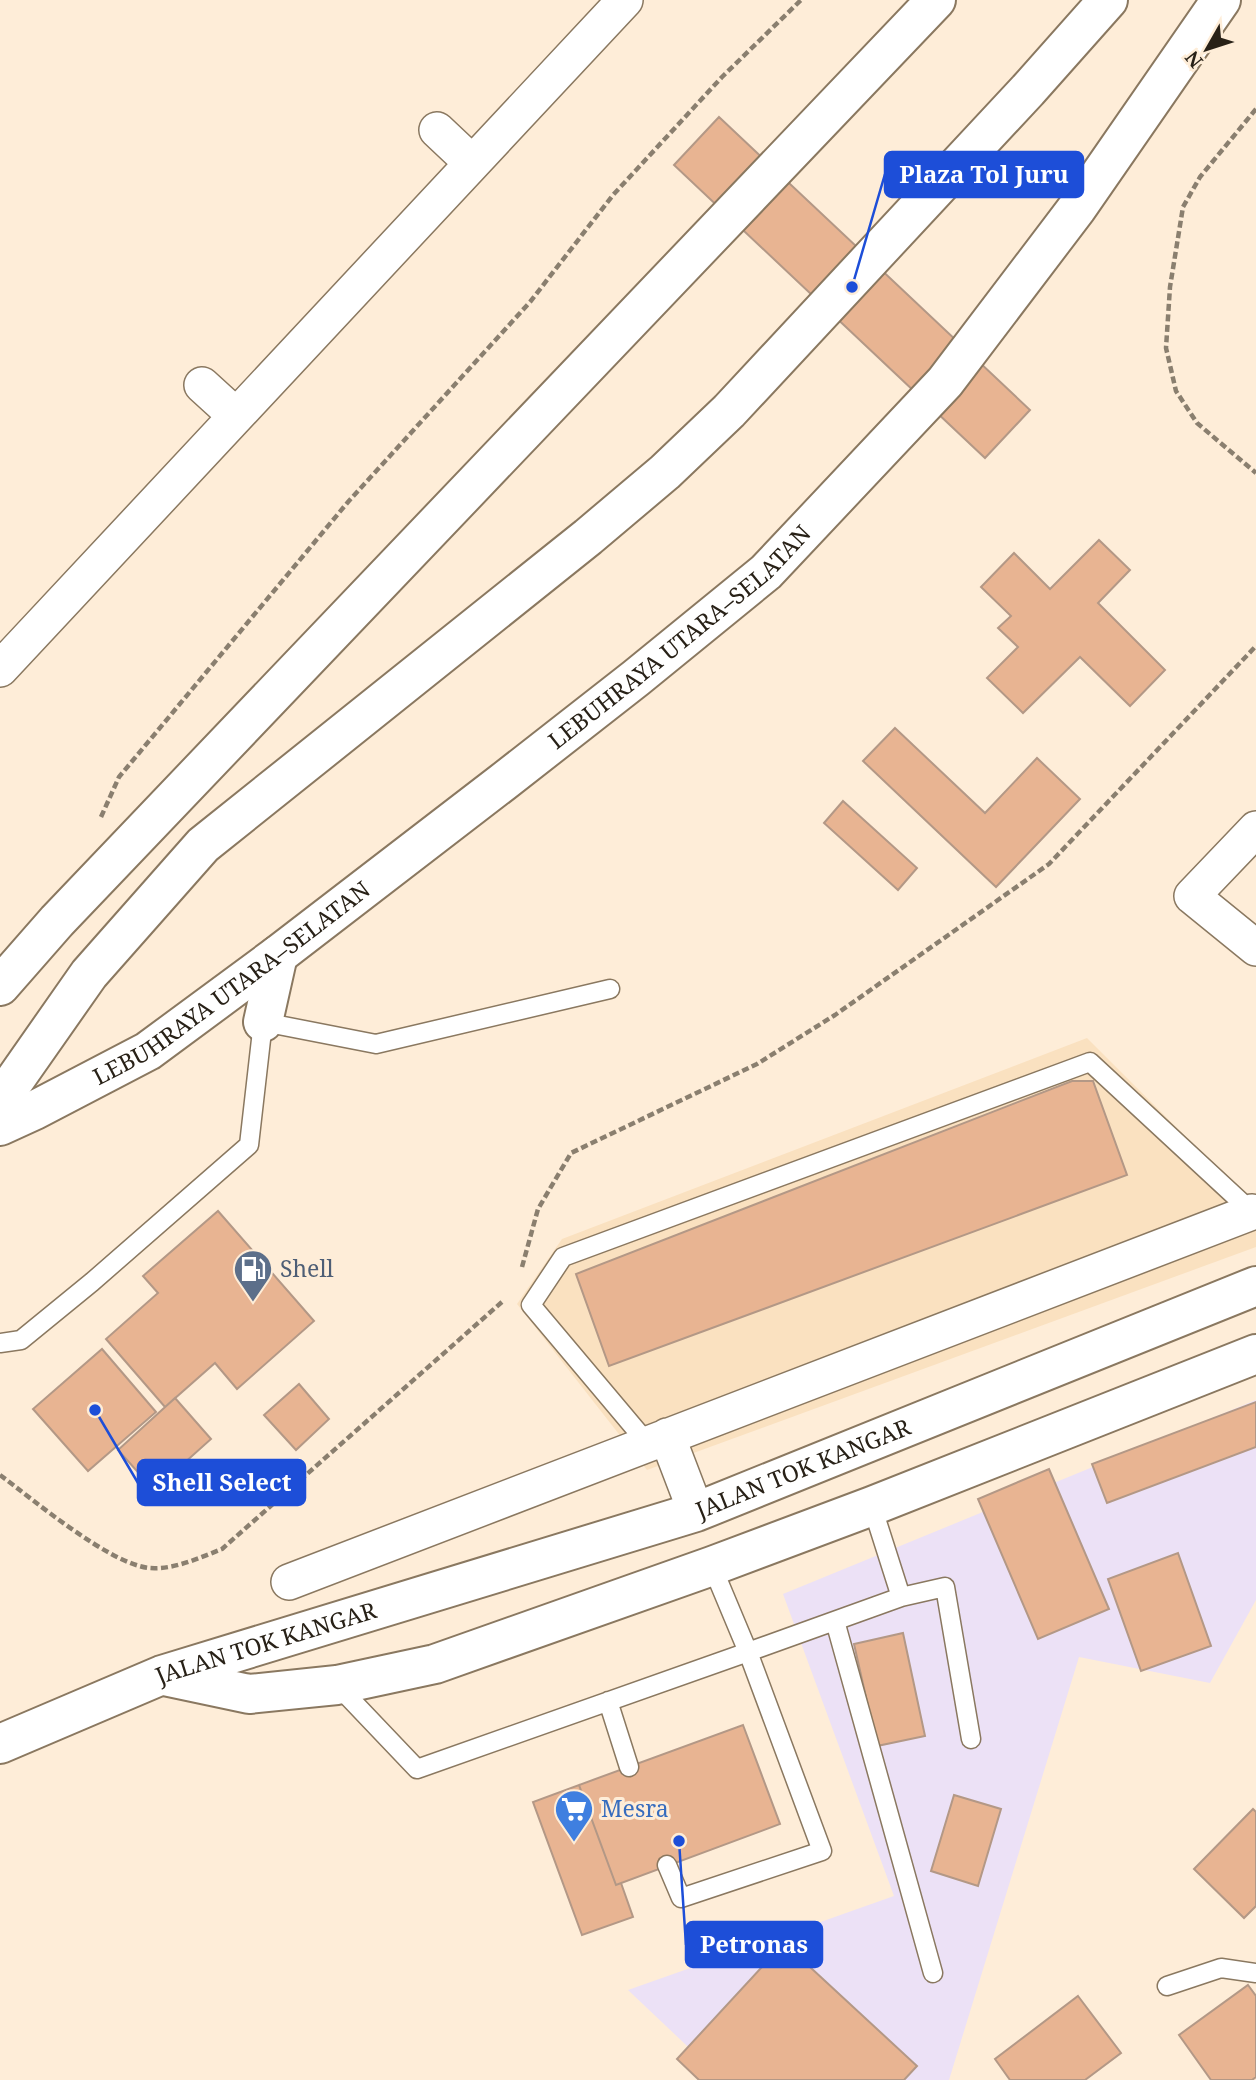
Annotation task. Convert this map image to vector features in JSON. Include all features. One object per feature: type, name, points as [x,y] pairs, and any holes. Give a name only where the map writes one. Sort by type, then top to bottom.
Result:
[{"type":"main road","points":[[0,986],[85,891],[936,0]]},
{"type":"main road","points":[[0,1101],[89,974],[203,845],[577,546],[664,472],[729,411],[1028,90],[1108,0]]},
{"type":"main road","name":"LEBUHRAYA UTARA–SELATAN","points":[[0,1126],[148,1051],[278,955],[625,687],[766,572],[945,382],[1077,208],[1221,0]]},
{"type":"main road","points":[[263,1022],[278,955]]},
{"type":"main road","name":"JALAN TOK KANGAR","points":[[162,1675],[696,1512],[1256,1286]]},
{"type":"main road","name":"JALAN TOK KANGAR","points":[[162,1675],[249,1694],[337,1685],[435,1664],[872,1506],[1256,1354]]},
{"type":"main road","points":[[0,1744],[162,1675]]},
{"type":"street","points":[[1,668],[625,0]]},
{"type":"street","points":[[437,130],[472,163]]},
{"type":"street","points":[[202,385],[236,416]]},
{"type":"street","points":[[1256,829],[1192,896],[1256,948]]},
{"type":"street","points":[[289,1582],[1252,1212]]},
{"type":"street","points":[[658,1440],[696,1512]]},
{"type":"lane","points":[[0,1343],[21,1340],[249,1145],[263,1022],[376,1044],[610,989]]},
{"type":"lane","points":[[658,1440],[531,1305],[563,1257],[1090,1062],[1252,1212]]},
{"type":"lane","points":[[872,1506],[901,1598]]},
{"type":"lane","points":[[667,1866],[681,1898],[822,1851],[748,1652],[712,1566]]},
{"type":"lane","points":[[337,1685],[417,1769],[901,1598],[945,1587],[971,1739]]},
{"type":"lane","points":[[835,1621],[933,1973]]},
{"type":"lane","points":[[608,1701],[629,1767]]},
{"type":"lane","points":[[1167,1986],[1221,1968],[1256,1973]]},
{"type":"path","points":[[98,825],[118,777],[348,502],[530,302],[613,195],[722,77],[801,0]]},
{"type":"path","points":[[1256,109],[1200,177],[1183,207],[1170,287],[1166,348],[1176,391],[1197,423],[1256,473]]},
{"type":"path","points":[[519,1277],[538,1209],[570,1153],[757,1064],[835,1015],[1049,864],[1256,646]]},
{"type":"path","points":[[0,1475],[111,1555],[149,1568],[186,1563],[222,1549],[505,1299]]},
{"type":"shaded area","points":[[1087,1038],[1256,1207],[1256,1247],[647,1470],[517,1304],[562,1239]]},
{"type":"shaded area","points":[[1256,1400],[1256,1600],[1210,1683],[1079,1657],[949,2080],[723,2080],[628,1990],[894,1896],[783,1594]]},
{"type":"building","points":[[719,117],[1030,410],[985,458],[674,165]]},
{"type":"building","points":[[1099,540],[1130,570],[1098,603],[1165,670],[1130,706],[1080,657],[1023,713],[987,678],[1018,647],[998,628],[1011,616],[981,587],[1014,553],[1050,589]]},
{"type":"building","points":[[895,728],[985,813],[1037,758],[1080,799],[996,887],[863,761]]},
{"type":"building","points":[[843,801],[917,868],[898,890],[824,823]]},
{"type":"building","points":[[1072,1081],[1093,1081],[1127,1175],[609,1366],[576,1274]]},
{"type":"building","points":[[218,1211],[314,1321],[237,1389],[215,1363],[165,1407],[106,1339],[158,1293],[143,1276]]},
{"type":"building","points":[[102,1349],[156,1412],[88,1471],[33,1409]]},
{"type":"building","points":[[299,1384],[329,1419],[296,1450],[264,1415]]},
{"type":"building","points":[[175,1398],[211,1439],[154,1490],[118,1450]]},
{"type":"building","points":[[1256,1402],[1256,1447],[1107,1503],[1092,1464]]},
{"type":"building","points":[[1049,1469],[1109,1609],[1038,1639],[978,1499]]},
{"type":"building","points":[[1178,1553],[1211,1646],[1141,1671],[1108,1579]]},
{"type":"building","points":[[903,1633],[925,1736],[877,1746],[854,1644]]},
{"type":"building","points":[[743,1725],[780,1824],[616,1885],[579,1785]]},
{"type":"building","name":"Mesra","points":[[579,1785],[616,1885],[621,1883],[633,1917],[582,1935],[533,1802]]},
{"type":"building","points":[[954,1795],[1001,1809],[978,1886],[931,1871]]},
{"type":"building","points":[[1253,1809],[1256,1812],[1256,1906],[1244,1918],[1194,1869]]},
{"type":"building","points":[[784,1943],[917,2066],[904,2080],[699,2080],[677,2059]]},
{"type":"building","points":[[1248,1985],[1256,1996],[1256,2077],[1252,2080],[1211,2080],[1179,2035]]},
{"type":"building","points":[[1078,1996],[1121,2053],[1085,2080],[1010,2080],[995,2059]]},
{"type":"place","name":"Plaza Tol Juru","points":[[852,287]]},
{"type":"place","name":"Shell","points":[[253,1303]]},
{"type":"place","name":"Shell Select","points":[[95,1410]]},
{"type":"place","name":"Petronas","points":[[679,1841]]},
{"type":"place","name":"Mesra","points":[[574,1843]]}]
